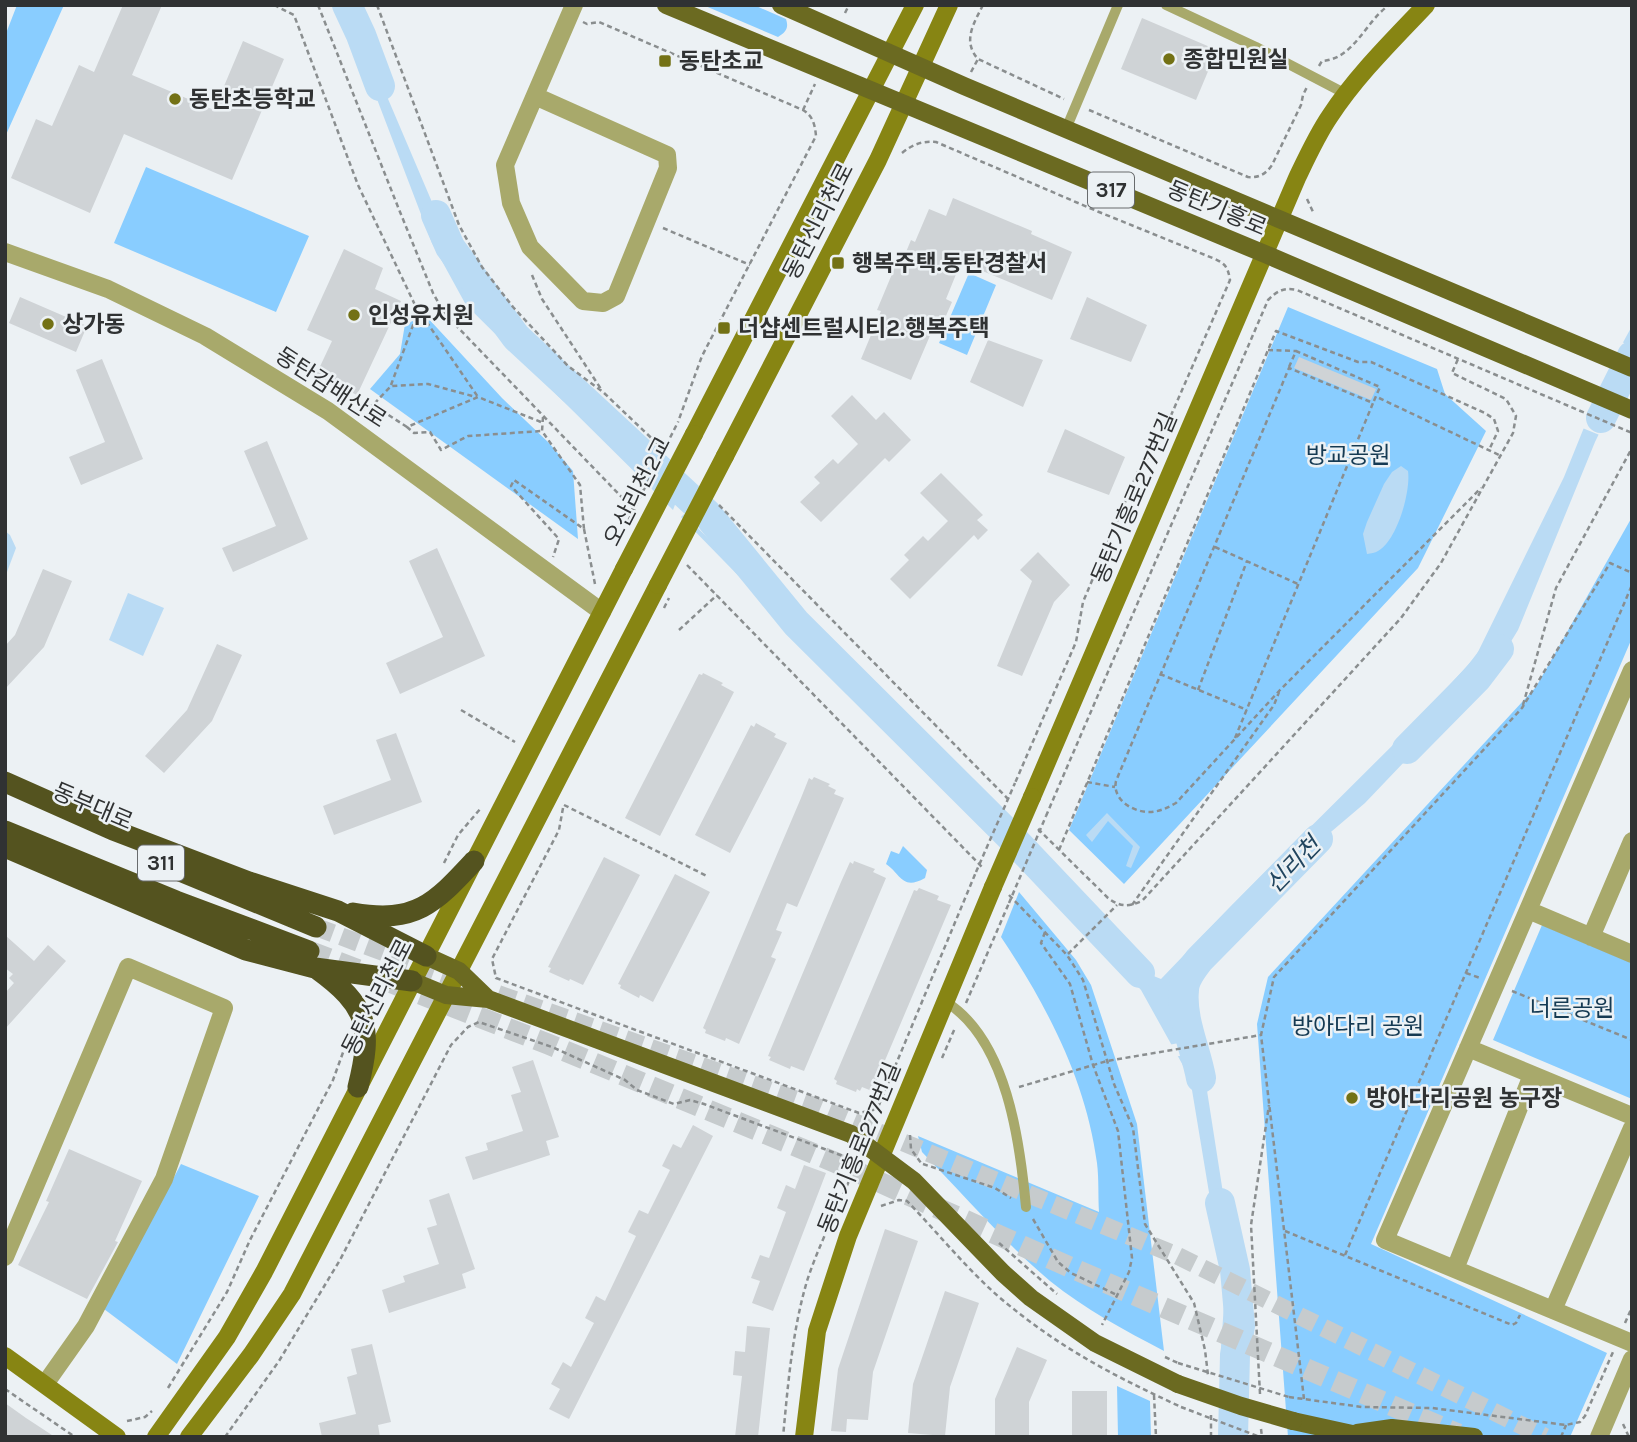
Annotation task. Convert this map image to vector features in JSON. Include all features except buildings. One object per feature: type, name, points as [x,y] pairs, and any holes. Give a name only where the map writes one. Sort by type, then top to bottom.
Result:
[{"type":"highway","points":[[5,782],[113,830],[249,882],[338,911],[367,916],[391,917],[418,910],[440,897],[474,861]]},
{"type":"highway","name":"동부대로","points":[[5,798],[316,928]]},
{"type":"highway","name":"311","points":[[5,831],[312,959]]},
{"type":"highway","points":[[5,847],[246,950],[312,959],[412,981]]},
{"type":"highway","points":[[338,911],[426,956]]},
{"type":"highway","points":[[312,959],[351,996],[362,1016],[366,1038],[358,1087]]},
{"type":"main road","name":"동탄기흥로","points":[[666,5],[1632,410]]},
{"type":"main road","name":"동탄기흥로","points":[[781,5],[1066,129],[1632,368]]},
{"type":"main road","points":[[426,956],[459,971],[488,999]]},
{"type":"main road","points":[[412,981],[446,995],[488,999],[851,1134],[914,1181],[1003,1273],[1031,1298],[1095,1343],[1178,1384],[1293,1421],[1361,1435],[1392,1428],[1474,1437]]},
{"type":"street","points":[[535,96],[667,155],[668,168],[616,296],[603,303],[583,301],[530,247],[511,204],[505,165],[574,5]]},
{"type":"street","name":"동탄신리천로","points":[[694,434],[915,5]]},
{"type":"street","name":"동탄신리천로","points":[[459,971],[877,160],[949,5]]},
{"type":"street","name":"동탄기흥로277번길","points":[[804,1437],[817,1331],[834,1273],[993,887],[1280,218],[1316,138],[1346,94],[1426,5]]},
{"type":"street","name":"동탄감배산로","points":[[5,252],[108,289],[205,336],[328,411],[602,612]]},
{"type":"street","name":"오산리천2교","points":[[624,569],[694,434]]},
{"type":"street","name":"동탄신리천로","points":[[156,1437],[227,1337],[264,1272],[624,569]]},
{"type":"street","points":[[1632,670],[1385,1240],[1632,1343]]},
{"type":"street","points":[[1591,937],[1632,841]]},
{"type":"street","points":[[1528,910],[1632,954]]},
{"type":"street","points":[[5,1257],[128,967],[224,1008],[164,1179],[86,1326],[45,1384]]},
{"type":"street","points":[[189,1437],[251,1355],[292,1294],[459,971]]},
{"type":"street","points":[[1468,1048],[1632,1116]]},
{"type":"street","points":[[1455,1269],[1532,1074]]},
{"type":"street","points":[[1553,1310],[1632,1128]]},
{"type":"street","points":[[5,1356],[45,1384],[122,1429]]},
{"type":"street","points":[[1598,1437],[1632,1359]]},
{"type":"lane","points":[[1066,129],[1118,5]]},
{"type":"lane","points":[[1166,5],[1256,47],[1346,94]]},
{"type":"lane","points":[[946,1002],[962,1013],[982,1037],[1006,1090],[1021,1152],[1026,1207]]},
{"type":"path","points":[[274,5],[294,15],[358,185],[419,309],[478,397]]},
{"type":"path","points":[[983,5],[970,36],[973,53],[978,59],[1077,105],[1248,177],[1256,178],[1268,171],[1301,105],[1303,95]]},
{"type":"path","points":[[1322,61],[1334,60],[1346,52],[1379,12],[1389,5]]},
{"type":"path","points":[[587,24],[599,22],[809,114],[816,127],[816,136],[702,356],[678,422],[623,531]]},
{"type":"path","points":[[707,876],[564,805],[559,830],[492,959],[496,978],[859,1113],[873,1110],[879,1105],[1076,642],[1083,602],[1139,469],[1159,443],[1230,280],[1225,263],[936,142],[925,141],[912,145],[897,159]]},
{"type":"path","points":[[647,221],[751,266]]},
{"type":"path","points":[[530,247],[532,274],[542,299],[603,392]]},
{"type":"path","points":[[942,1059],[1268,300],[1284,289],[1297,290],[1632,433]]},
{"type":"path","points":[[419,309],[391,386],[373,405],[414,433],[430,432],[441,450],[468,436],[541,431]]},
{"type":"path","points":[[1059,850],[1276,331],[1358,362],[1371,362],[1485,412],[1494,419],[1498,431],[1489,450]]},
{"type":"path","points":[[1235,738],[1380,387],[1296,351],[1268,351]]},
{"type":"path","points":[[1296,351],[1115,787],[1118,796],[1137,811],[1163,810],[1176,803],[1280,690],[1483,486]]},
{"type":"path","points":[[1208,1376],[1194,1303],[1145,1224],[1133,1128],[1114,1084],[1083,980],[1067,955],[1117,905],[1132,905],[1142,901],[1401,618],[1441,563],[1513,433],[1516,416],[1506,399],[1452,373],[1458,359]]},
{"type":"path","points":[[1289,368],[1373,403]]},
{"type":"path","points":[[391,386],[428,384],[478,397],[542,422]]},
{"type":"path","points":[[407,427],[478,397]]},
{"type":"path","points":[[1379,398],[1500,456]]},
{"type":"path","points":[[543,417],[541,431],[580,485],[584,529],[596,585]]},
{"type":"path","points":[[1522,708],[1556,588],[1632,448]]},
{"type":"path","points":[[548,574],[559,540],[510,486],[514,480],[584,529]]},
{"type":"path","points":[[1214,547],[1298,584]]},
{"type":"path","points":[[1198,690],[1247,561]]},
{"type":"path","points":[[1304,1399],[1261,1035],[1274,977],[1522,708],[1610,563],[1632,573]]},
{"type":"path","points":[[587,601],[600,575]]},
{"type":"path","points":[[1345,1255],[1632,585]]},
{"type":"path","points":[[679,630],[717,595]]},
{"type":"path","points":[[1160,674],[1247,710]]},
{"type":"path","points":[[1132,905],[1273,705],[1280,690]]},
{"type":"path","points":[[461,710],[515,742]]},
{"type":"path","points":[[1087,782],[1115,787]]},
{"type":"path","points":[[442,867],[458,835],[482,807]]},
{"type":"path","points":[[1045,932],[1041,943],[1070,984],[1093,1065],[1118,1132],[1132,1258],[1129,1272],[1102,1325],[1109,1329]]},
{"type":"path","points":[[1496,985],[1632,1040]]},
{"type":"path","points":[[225,1437],[279,1362],[340,1260],[451,1045],[468,1027],[479,1021],[552,1047],[625,1080],[637,1090],[674,1104],[690,1100],[843,1156],[848,1164],[849,1181]]},
{"type":"path","points":[[1006,1090],[1107,1061],[1261,1035]]},
{"type":"path","points":[[167,1390],[227,1292],[250,1240],[333,1080],[341,1061],[345,1037]]},
{"type":"path","points":[[1260,1397],[1251,1225],[1270,1098]]},
{"type":"path","points":[[912,1129],[909,1139],[911,1149],[930,1173]]},
{"type":"path","points":[[921,1163],[995,1188],[1026,1207],[1058,1262],[1071,1273],[1117,1294]]},
{"type":"path","points":[[1285,1231],[1512,1325],[1520,1315]]},
{"type":"path","points":[[996,1240],[1062,1298]]},
{"type":"path","points":[[1166,1357],[1289,1397],[1362,1407],[1432,1408],[1566,1425],[1580,1422],[1586,1416],[1611,1355]]},
{"type":"path","points":[[5,1389],[75,1437]]},
{"type":"path","points":[[1154,1394],[1156,1437]]},
{"type":"path","points":[[1210,1402],[1211,1437]]},
{"type":"path","points":[[1181,1407],[1261,1437],[1261,1423]]},
{"type":"path","points":[[122,1429],[152,1411]]},
{"type":"path","points":[[1624,1424],[1629,1437]]},
{"type":"path","points":[[1561,1437],[1566,1425]]},
{"type":"green space","points":[[17,5],[64,5],[5,137],[5,36]]},
{"type":"green space","points":[[703,5],[754,5],[786,19],[787,27],[778,37]]},
{"type":"green space","points":[[146,167],[309,236],[276,312],[114,243]]},
{"type":"green space","points":[[969,273],[996,285],[967,355],[939,343]]},
{"type":"green space","name":"방교공원","points":[[1288,307],[1437,369],[1445,394],[1486,431],[1418,568],[1124,884],[1069,830]]},
{"type":"green space","points":[[426,316],[573,471],[578,539],[370,389],[400,354],[405,324]]},
{"type":"green space","name":"방아다리 공원","points":[[1632,517],[1632,638],[1371,1244],[1607,1353],[1570,1437],[1288,1437],[1257,1024],[1268,977],[1536,687]]},
{"type":"green space","points":[[903,846],[927,870],[925,878],[917,882],[907,882],[886,864],[891,851],[899,854]]},
{"type":"green space","points":[[1019,892],[1076,960],[1091,985],[1137,1124],[1164,1351],[1091,1310],[1050,1281],[1000,1234],[922,1152],[918,1136],[1099,1212],[1098,1169],[1092,1132],[1074,1073],[1049,1017],[1001,937]]},
{"type":"green space","name":"너른공원","points":[[1542,925],[1632,963],[1632,1099],[1493,1040]]},
{"type":"green space","points":[[181,1164],[259,1196],[177,1364],[104,1309]]},
{"type":"green space","points":[[1117,1386],[1150,1401],[1151,1437],[1118,1437]]},
{"type":"shaded area","points":[[341,5],[348,5],[478,310],[676,502],[673,510],[466,305],[432,243]]},
{"type":"shaded area","points":[[1632,326],[1632,366],[1609,379],[1623,384],[1595,442],[1518,630],[1490,676],[1473,682],[1432,723],[1427,738],[1365,803],[1292,865],[1263,895],[1241,911],[1228,915],[1170,989],[1203,1065],[1223,1193],[1241,1362],[1240,1437],[1220,1437],[1225,1289],[1190,1078],[1141,990],[1016,858],[1018,854],[1141,971],[1161,979],[1414,724],[1476,656],[1564,477],[1604,378],[1608,379],[1609,368]]},
{"type":"shaded area","points":[[1401,466],[1408,471],[1408,480],[1397,527],[1385,546],[1377,552],[1367,554],[1363,534],[1367,522],[1384,484],[1392,472]]},
{"type":"shaded area","points":[[684,514],[1005,839],[1002,846],[681,517]]},
{"type":"shaded area","points":[[5,531],[16,548],[5,585]]},
{"type":"shaded area","points":[[128,593],[164,608],[143,656],[109,640]]},
{"type":"shaded area","points":[[1107,813],[1140,847],[1131,868],[1126,866],[1133,846],[1108,821],[1092,842],[1086,835]]},
{"type":"pier","points":[[1619,341],[1632,346],[1632,373],[1627,380],[1618,379],[1625,381],[1627,385],[1602,436],[1580,427],[1600,376],[1605,375],[1605,366]]},
{"type":"pier","points":[[991,820],[1008,837],[1001,849],[985,834]]},
{"type":"pier","points":[[1196,1040],[1201,1052],[1174,1057],[1168,1045]]},
{"type":"pier","points":[[1217,1354],[1245,1363],[1244,1437],[1216,1437]]},
{"type":"waterway","points":[[347,5],[380,86]]},
{"type":"waterway","points":[[436,215],[450,247],[516,337],[707,514],[796,623],[1012,838],[1140,973]]},
{"type":"waterway","name":"신리천","points":[[1601,418],[1632,356]]},
{"type":"waterway","name":"신리천","points":[[1407,749],[1477,678],[1499,649]]},
{"type":"waterway","name":"신리천","points":[[1201,1078],[1185,1012],[1184,986],[1187,978],[1199,960],[1318,839]]},
{"type":"waterway","name":"신리천","points":[[1220,1203],[1235,1270],[1240,1326],[1235,1355],[1233,1437]]},
{"type":"tunnel","points":[[316,927],[469,984]]},
{"type":"tunnel","points":[[309,951],[359,970]]},
{"type":"tunnel","points":[[392,983],[839,1164],[1074,1269],[1458,1434]]},
{"type":"tunnel","points":[[498,994],[820,1108],[1178,1256],[1545,1437]]},
{"type":"place","name":"종합민원실","points":[[1169,59]]},
{"type":"place","name":"동탄초교","points":[[665,61]]},
{"type":"place","name":"동탄초등학교","points":[[175,99]]},
{"type":"place","name":"행복주택.동탄경찰서","points":[[838,263]]},
{"type":"place","name":"인성유치원","points":[[354,315]]},
{"type":"place","name":"상가동","points":[[48,324]]},
{"type":"place","name":"더샵센트럴시티2.행복주택","points":[[724,328]]},
{"type":"place","name":"방아다리공원 농구장","points":[[1352,1098]]}]
